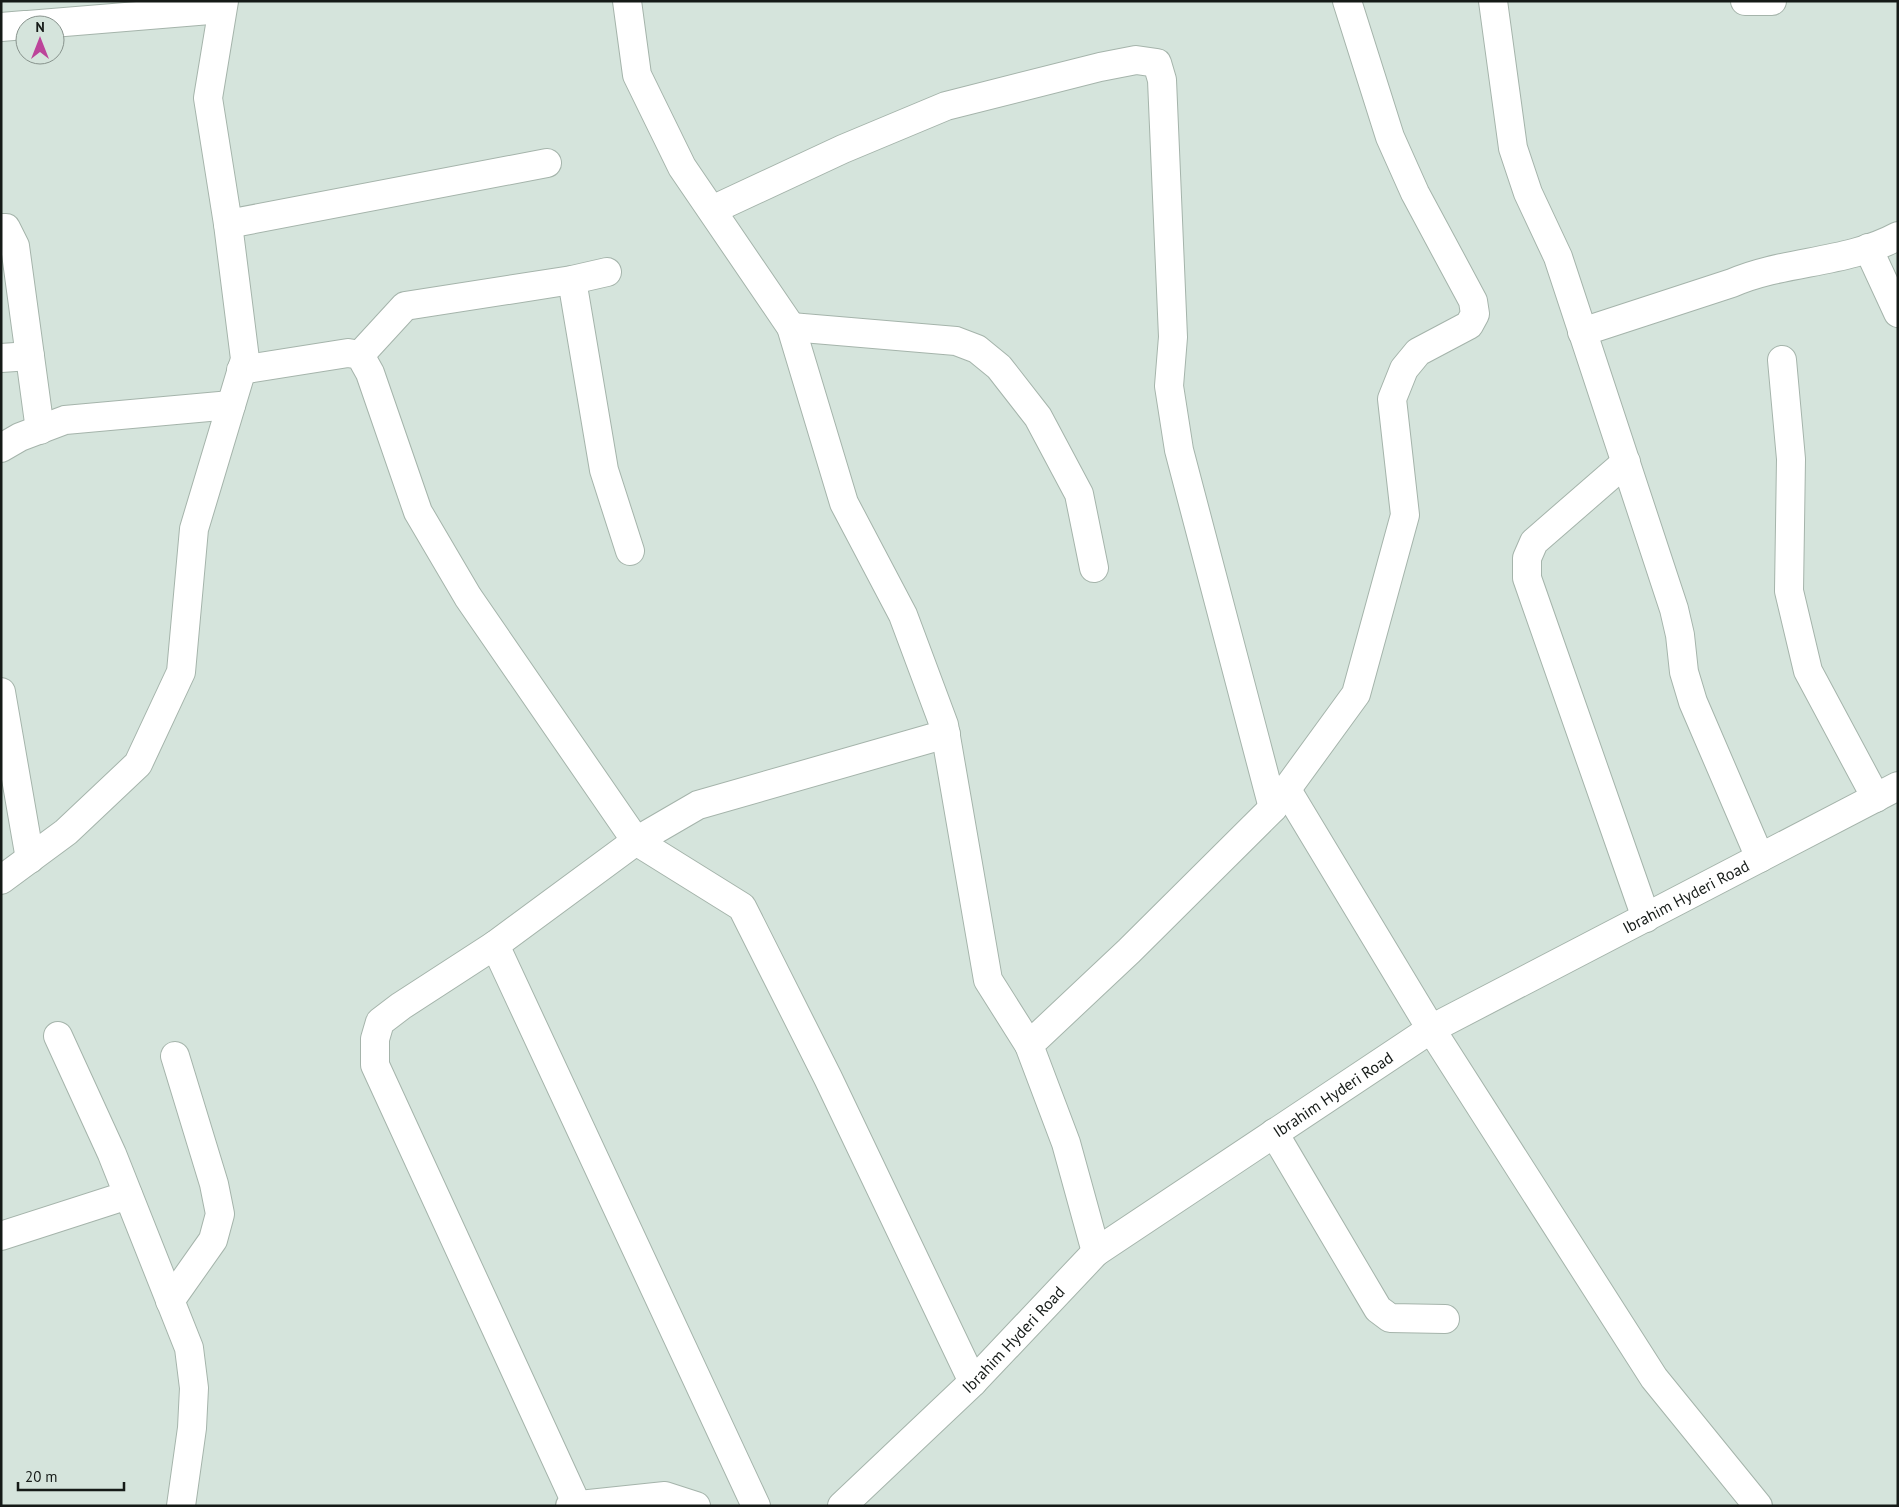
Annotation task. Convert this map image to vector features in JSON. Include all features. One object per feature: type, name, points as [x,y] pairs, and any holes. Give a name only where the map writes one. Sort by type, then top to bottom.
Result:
[{"type":"street","points":[[627,1],[637,75],[682,167],[791,327],[844,503],[903,616],[946,734],[988,980],[1029,1045],[1066,1143],[1096,1252]]},
{"type":"street","points":[[1029,1045],[1128,951],[1280,799],[1356,694],[1405,516],[1392,400],[1404,369],[1418,352],[1470,325],[1475,314],[1473,301],[1415,193],[1390,137],[1347,1]]},
{"type":"street","points":[[1493,1],[1513,148],[1528,194],[1558,257],[1674,609],[1680,635],[1684,672],[1693,702],[1760,858]]},
{"type":"street","points":[[1745,1],[1772,1]]},
{"type":"street","points":[[1,880],[66,832],[138,764],[181,672],[194,529],[245,359],[228,224],[208,98],[223,5],[65,21]]},
{"type":"street","points":[[1,27],[15,26]]},
{"type":"street","points":[[712,210],[843,149],[946,106],[1100,67],[1136,60],[1157,63],[1162,80],[1171,254],[1173,337],[1168,386],[1179,450],[1280,799],[1431,1029],[1654,1378],[1758,1506]]},
{"type":"street","points":[[228,224],[547,163]]},
{"type":"street","points":[[1,228],[6,228],[15,246],[40,430]]},
{"type":"street","points":[[1582,332],[1732,283],[1755,273],[1835,259],[1898,236]]},
{"type":"street","points":[[1868,248],[1898,313]]},
{"type":"street","points":[[360,355],[405,306],[572,280],[607,272]]},
{"type":"street","points":[[572,280],[604,470],[630,551]]},
{"type":"street","points":[[791,327],[956,341],[977,349],[999,367],[1042,425],[1079,494],[1094,568]]},
{"type":"street","points":[[241,370],[348,353],[360,355]]},
{"type":"street","points":[[360,355],[370,373],[418,512],[468,596],[636,841],[742,907],[828,1078],[973,1382]]},
{"type":"street","points":[[1,358],[30,356]]},
{"type":"street","points":[[1782,360],[1791,459],[1789,591],[1808,670],[1887,792]]},
{"type":"street","points":[[1,448],[65,420],[230,405]]},
{"type":"street","points":[[1626,462],[1534,542],[1527,558],[1527,578],[1646,918]]},
{"type":"street","points":[[1,692],[30,859]]},
{"type":"street","points":[[577,1505],[375,1065],[375,1039],[380,1022],[401,1006],[495,945],[636,841],[698,805],[946,734]]},
{"type":"street","name":"Ibrahim Hyderi Road","points":[[842,1506],[973,1382],[1096,1252],[1431,1029],[1887,792]]},
{"type":"street","points":[[495,945],[756,1506]]},
{"type":"street","points":[[58,1036],[128,1195],[189,1348],[194,1388],[192,1428],[181,1506]]},
{"type":"street","points":[[170,1302],[213,1240],[220,1214],[214,1184],[175,1056]]},
{"type":"street","points":[[1274,1133],[1378,1309],[1390,1318],[1445,1319]]},
{"type":"street","points":[[1,1236],[128,1195]]},
{"type":"street","points":[[570,1506],[665,1496],[696,1506]]}]
